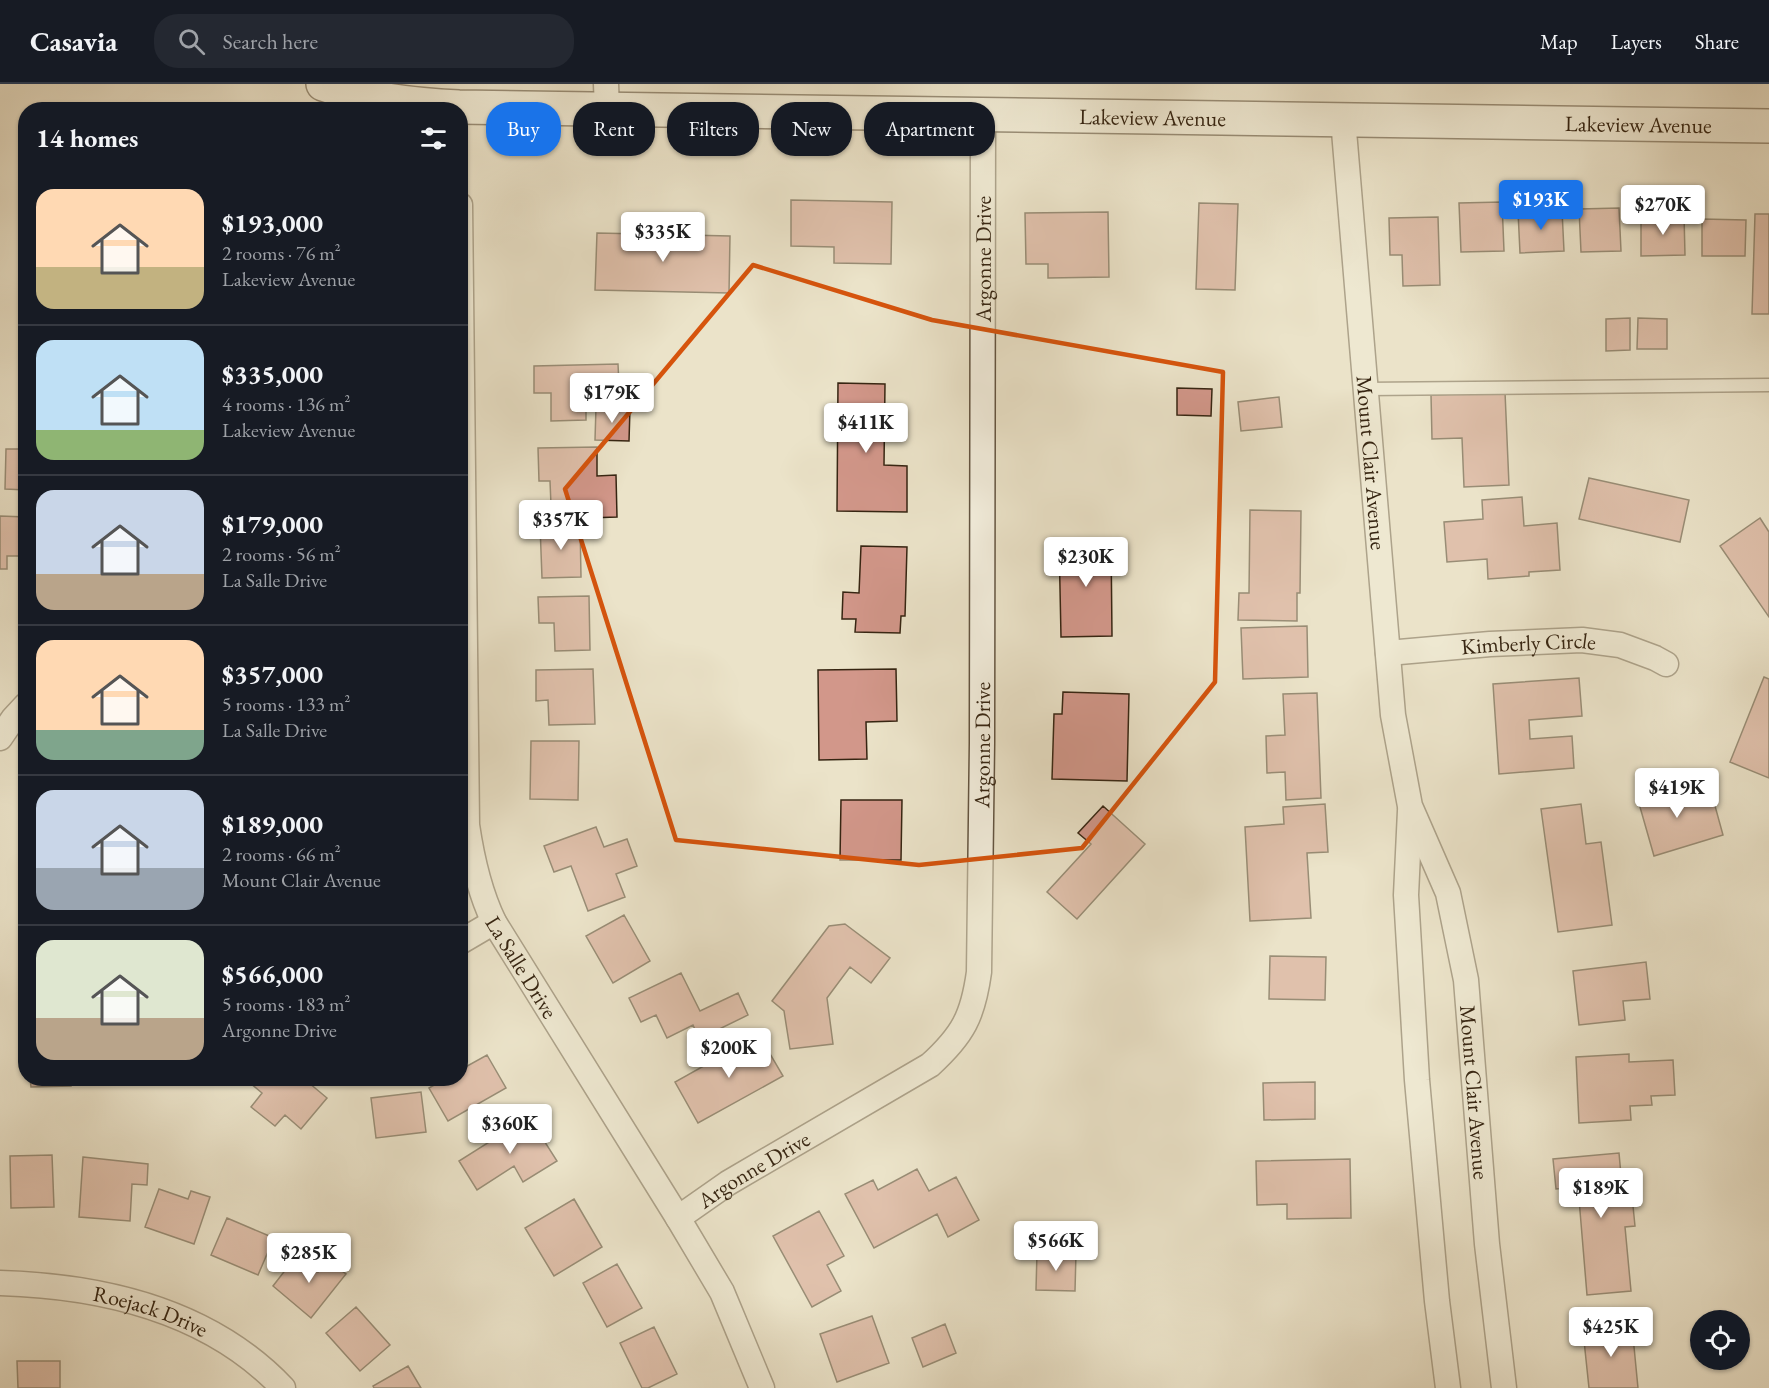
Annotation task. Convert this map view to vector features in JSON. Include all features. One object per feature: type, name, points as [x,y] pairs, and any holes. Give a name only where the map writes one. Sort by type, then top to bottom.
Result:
[{"type":"street","name":"Lakeview Avenue","points":[[323,84],[384,92],[415,102]]},
{"type":"street","name":"Lakeview Avenue","points":[[468,107],[606,97],[864,109]]},
{"type":"street","name":"Lakeview Avenue","points":[[995,115],[1769,126]]},
{"type":"street","name":"Mount Clair Avenue","points":[[1343,119],[1393,715],[1410,806],[1448,893],[1466,980],[1487,1244],[1504,1388]]},
{"type":"street","name":"Argonne Drive","points":[[678,1218],[728,1183],[930,1065],[953,1044],[966,1024],[977,989],[982,743],[983,156]]},
{"type":"street","name":"Kimberly Circle","points":[[1388,653],[1582,639],[1620,645],[1666,664]]},
{"type":"street","points":[[0,737],[18,715]]},
{"type":"street","name":"Mount Clair Avenue","points":[[1410,806],[1406,895],[1416,1080],[1437,1300],[1448,1388]]},
{"type":"street","name":"La Salle Drive","points":[[468,832],[474,871],[485,904],[494,922],[722,1292],[762,1388]]},
{"type":"street","points":[[468,937],[494,922]]},
{"type":"street","name":"Roejack Drive","points":[[0,1283],[84,1291],[124,1299],[177,1316],[229,1344],[254,1361],[283,1388]]},
{"type":"lane","points":[[1366,389],[1769,385]]},
{"type":"highlighted area","points":[[753,265],[932,320],[1223,372],[1215,682],[1082,848],[919,865],[676,840],[565,489]]},
{"type":"building","points":[[791,200],[892,202],[891,264],[834,263],[834,247],[791,246]]},
{"type":"building","points":[[1502,202],[1504,251],[1461,252],[1459,203]]},
{"type":"building","points":[[1199,203],[1238,204],[1235,290],[1196,289]]},
{"type":"building","points":[[1619,208],[1621,251],[1581,252],[1579,209]]},
{"type":"building","points":[[1562,210],[1564,251],[1520,253],[1518,211]]},
{"type":"building","points":[[1108,212],[1109,277],[1048,278],[1048,264],[1026,264],[1025,213]]},
{"type":"building","points":[[1755,214],[1769,214],[1769,314],[1752,314]]},
{"type":"building","points":[[1684,215],[1685,255],[1641,256],[1641,216]]},
{"type":"building","points":[[1438,217],[1440,285],[1403,286],[1402,255],[1390,255],[1389,218]]},
{"type":"building","points":[[1702,219],[1746,220],[1745,256],[1702,256]]},
{"type":"building","points":[[597,233],[730,236],[729,293],[595,290]]},
{"type":"building","points":[[1630,318],[1630,350],[1606,351],[1606,319]]},
{"type":"building","points":[[1638,318],[1667,319],[1667,349],[1637,349]]},
{"type":"building","points":[[618,364],[619,385],[586,386],[586,420],[551,421],[551,393],[534,393],[534,366]]},
{"type":"building","points":[[838,383],[885,384],[884,465],[907,466],[907,512],[837,511]]},
{"type":"building","points":[[1177,388],[1212,389],[1211,416],[1177,415]]},
{"type":"building","points":[[1505,392],[1509,485],[1464,487],[1462,438],[1432,439],[1431,395]]},
{"type":"building","points":[[1279,397],[1282,427],[1241,431],[1238,402]]},
{"type":"building","points":[[596,407],[630,408],[629,441],[595,440]]},
{"type":"building","points":[[597,447],[597,476],[616,475],[617,517],[588,518],[588,504],[551,505],[550,481],[539,481],[538,448]]},
{"type":"building","points":[[6,449],[18,449],[18,490],[5,489]]},
{"type":"building","points":[[1589,478],[1689,500],[1680,542],[1579,519]]},
{"type":"building","points":[[1522,497],[1524,526],[1557,523],[1560,570],[1529,572],[1529,576],[1488,579],[1487,559],[1447,562],[1444,522],[1483,519],[1482,500]]},
{"type":"building","points":[[1250,510],[1301,511],[1300,593],[1297,593],[1297,621],[1238,620],[1239,593],[1249,593]]},
{"type":"building","points":[[0,516],[18,517],[18,556],[7,556],[7,569],[0,569]]},
{"type":"building","points":[[1760,518],[1769,532],[1769,617],[1720,546]]},
{"type":"building","points":[[580,524],[581,577],[542,578],[540,525]]},
{"type":"building","points":[[1111,539],[1112,636],[1061,637],[1059,540]]},
{"type":"building","points":[[861,546],[907,547],[905,616],[901,616],[900,633],[855,632],[856,619],[842,619],[843,592],[859,593]]},
{"type":"building","points":[[589,596],[590,650],[555,651],[554,623],[539,623],[538,597]]},
{"type":"building","points":[[1307,626],[1308,677],[1243,679],[1241,628]]},
{"type":"building","points":[[593,669],[595,724],[549,725],[548,700],[536,701],[536,670]]},
{"type":"building","points":[[896,669],[897,721],[866,722],[867,759],[819,760],[818,670]]},
{"type":"building","points":[[1764,677],[1769,679],[1769,778],[1730,762]]},
{"type":"building","points":[[1579,678],[1582,716],[1529,720],[1530,739],[1572,736],[1574,768],[1499,774],[1493,684]]},
{"type":"building","points":[[1063,692],[1129,694],[1127,781],[1052,779],[1054,714],[1062,714]]},
{"type":"building","points":[[1317,693],[1321,798],[1286,800],[1285,772],[1267,773],[1266,736],[1285,735],[1283,694]]},
{"type":"building","points":[[531,741],[579,741],[578,800],[530,799]]},
{"type":"building","points":[[1677,781],[1684,804],[1712,795],[1723,835],[1654,856],[1636,793]]},
{"type":"building","points":[[841,800],[902,800],[901,860],[840,860]]},
{"type":"building","points":[[1325,804],[1328,852],[1307,853],[1311,918],[1250,921],[1245,827],[1284,824],[1283,807]]},
{"type":"building","points":[[1581,804],[1586,844],[1601,842],[1612,925],[1558,932],[1541,809]]},
{"type":"building","points":[[1103,806],[1145,844],[1077,919],[1047,892],[1091,844],[1078,833]]},
{"type":"building","points":[[596,827],[604,847],[627,839],[637,866],[616,874],[625,897],[588,911],[571,866],[554,872],[544,846]]},
{"type":"building","points":[[624,915],[650,961],[613,983],[586,936]]},
{"type":"building","points":[[845,924],[890,958],[871,983],[850,967],[827,998],[833,1044],[790,1049],[784,1011],[772,1001],[829,926]]},
{"type":"building","points":[[1270,956],[1326,957],[1325,1000],[1269,999]]},
{"type":"building","points":[[1646,962],[1650,999],[1623,1001],[1625,1020],[1579,1025],[1573,971]]},
{"type":"building","points":[[681,973],[700,1011],[738,993],[748,1015],[699,1039],[693,1025],[667,1038],[656,1015],[641,1022],[629,998]]},
{"type":"building","points":[[759,1035],[783,1076],[698,1123],[675,1082]]},
{"type":"building","points":[[1629,1054],[1629,1062],[1673,1060],[1675,1095],[1651,1096],[1652,1105],[1630,1106],[1631,1120],[1579,1123],[1576,1057]]},
{"type":"building","points":[[487,1055],[506,1088],[448,1121],[429,1088],[432,1086],[468,1086],[468,1066]]},
{"type":"building","points":[[1315,1082],[1315,1119],[1264,1120],[1263,1083]]},
{"type":"building","points":[[254,1086],[313,1086],[327,1098],[301,1129],[285,1115],[275,1126],[251,1107],[262,1093]]},
{"type":"building","points":[[421,1092],[426,1132],[376,1138],[371,1098]]},
{"type":"building","points":[[529,1117],[557,1161],[523,1182],[514,1166],[477,1190],[459,1161]]},
{"type":"building","points":[[1619,1153],[1623,1197],[1632,1196],[1635,1226],[1625,1227],[1631,1291],[1587,1295],[1578,1187],[1556,1189],[1553,1159]]},
{"type":"building","points":[[52,1155],[54,1207],[11,1208],[10,1156]]},
{"type":"building","points":[[83,1157],[148,1164],[147,1185],[132,1184],[130,1221],[79,1217]]},
{"type":"building","points":[[1350,1159],[1351,1218],[1287,1219],[1287,1204],[1257,1205],[1256,1161]]},
{"type":"building","points":[[917,1169],[929,1191],[956,1177],[979,1220],[948,1237],[937,1214],[874,1248],[845,1194],[873,1180],[878,1190]]},
{"type":"building","points":[[159,1189],[188,1199],[191,1191],[210,1197],[194,1244],[145,1227]]},
{"type":"building","points":[[574,1199],[602,1247],[554,1276],[525,1228]]},
{"type":"building","points":[[819,1211],[844,1256],[827,1265],[841,1291],[812,1307],[773,1236]]},
{"type":"building","points":[[227,1218],[274,1238],[258,1275],[211,1255]]},
{"type":"building","points":[[1037,1252],[1076,1253],[1075,1291],[1036,1290]]},
{"type":"building","points":[[297,1255],[318,1272],[327,1260],[346,1274],[311,1318],[273,1286]]},
{"type":"building","points":[[617,1264],[642,1308],[607,1327],[583,1283]]},
{"type":"building","points":[[356,1307],[390,1345],[360,1371],[326,1333]]},
{"type":"building","points":[[872,1316],[889,1363],[837,1382],[820,1334]]},
{"type":"building","points":[[945,1324],[956,1353],[923,1367],[912,1338]]},
{"type":"building","points":[[1632,1326],[1638,1388],[1589,1388],[1583,1331]]},
{"type":"building","points":[[654,1327],[677,1374],[648,1388],[642,1388],[620,1343]]},
{"type":"building","points":[[17,1361],[60,1361],[60,1388],[18,1388]]},
{"type":"building","points":[[408,1366],[421,1388],[374,1388],[373,1386]]}]
